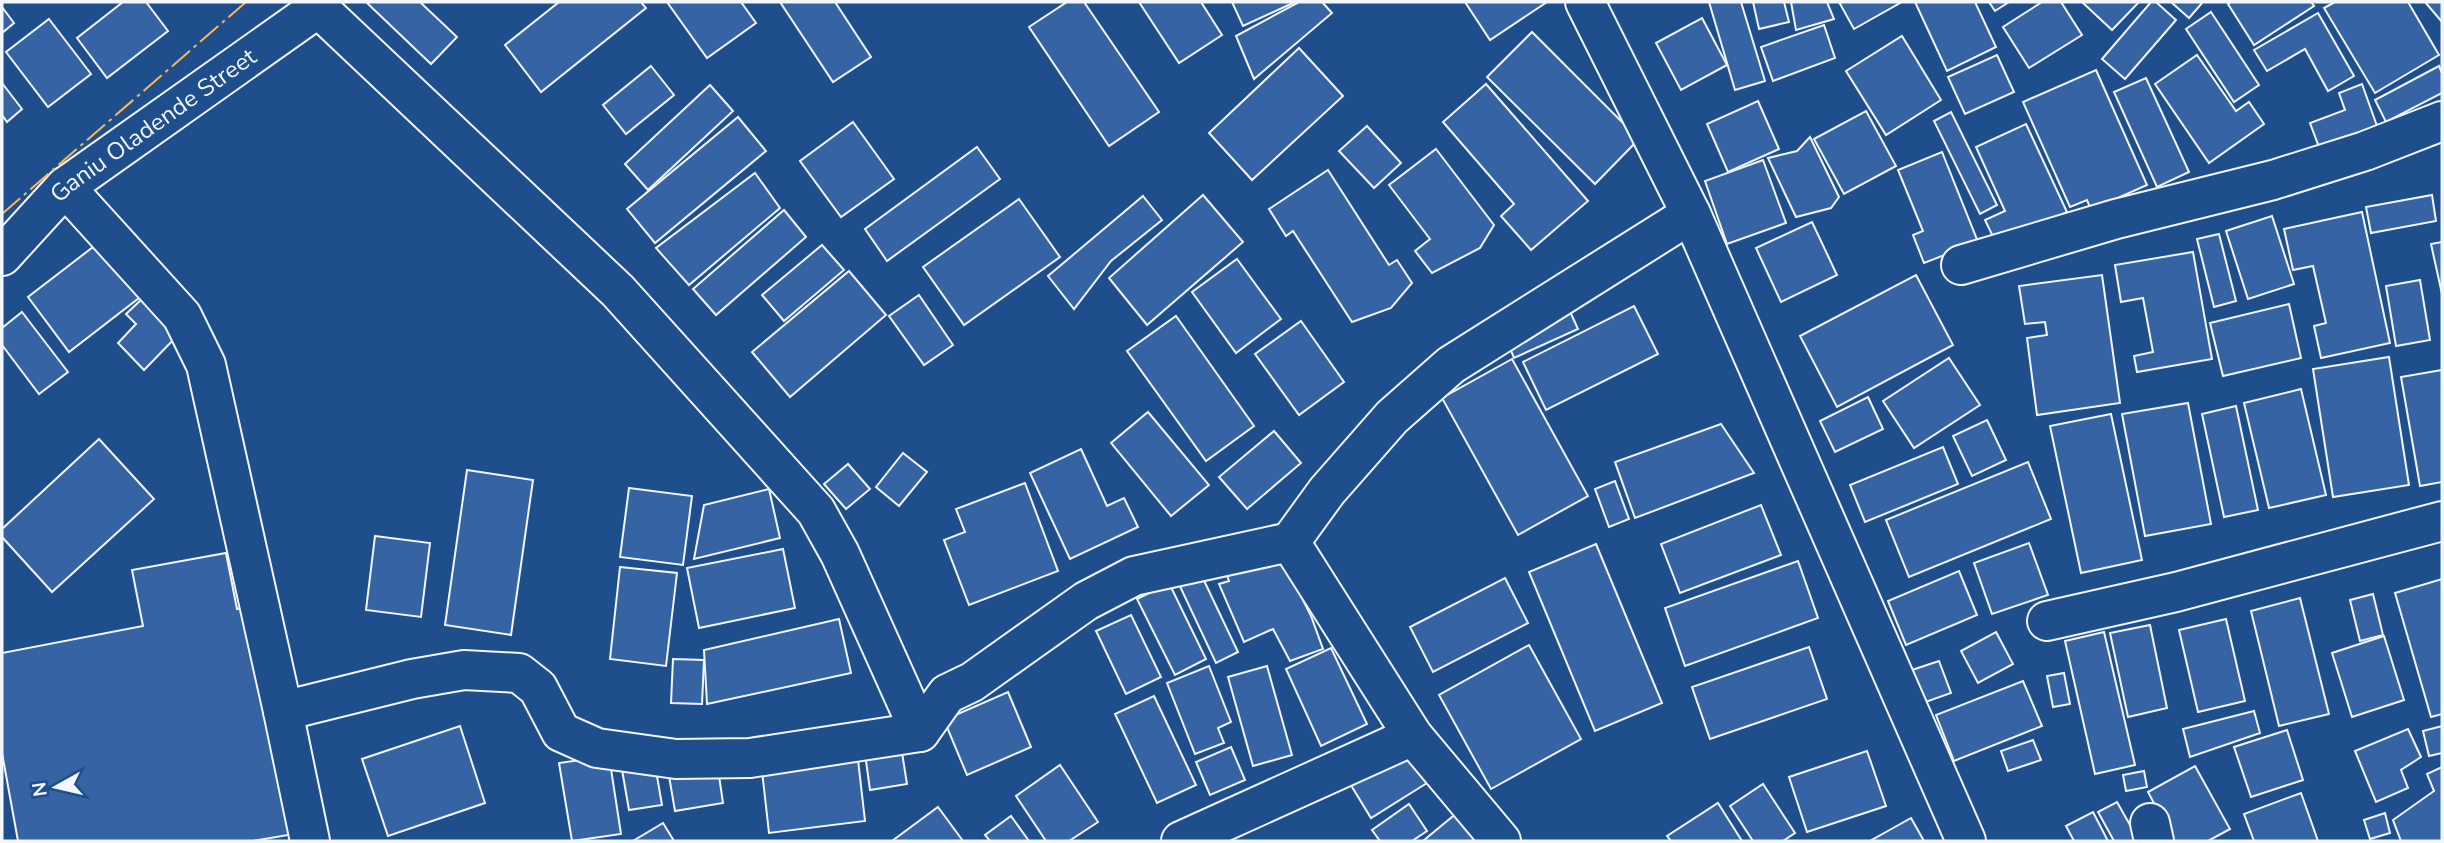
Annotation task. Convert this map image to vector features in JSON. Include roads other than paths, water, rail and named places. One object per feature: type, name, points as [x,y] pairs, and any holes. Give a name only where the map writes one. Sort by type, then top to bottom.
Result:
[{"type":"street","points":[[1585,2],[1691,214],[1966,841]]},
{"type":"street","points":[[315,5],[618,291],[816,511],[840,554],[920,732]]},
{"type":"street","name":"Ganiu Oladende Street","points":[[2,256],[65,187],[315,5]]},
{"type":"street","points":[[1961,265],[2116,219],[2273,180],[2365,151],[2442,121]]},
{"type":"street","points":[[65,187],[182,316],[206,365],[310,841]]},
{"type":"street","points":[[283,711],[412,679],[464,670],[519,673],[538,688],[561,732],[597,748],[676,759],[750,758],[920,732],[947,694],[972,682],[1086,601],[1134,576],[1290,542],[1327,491],[1392,416],[1451,365],[1691,214]]},
{"type":"street","points":[[2047,621],[2176,592],[2442,521]]},
{"type":"street","points":[[1290,542],[1413,736],[1500,841]]},
{"type":"street","points":[[1181,841],[1413,736]]}]
